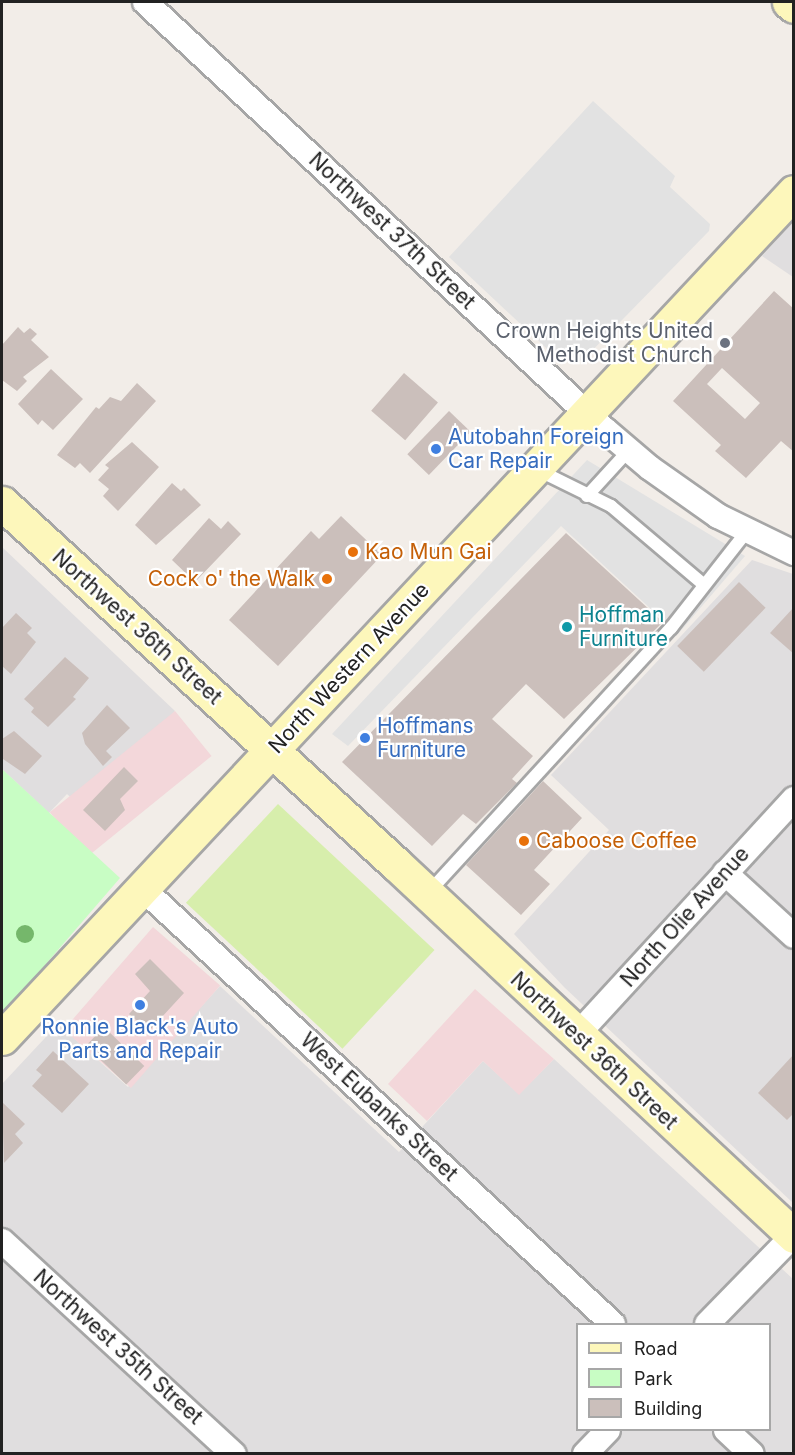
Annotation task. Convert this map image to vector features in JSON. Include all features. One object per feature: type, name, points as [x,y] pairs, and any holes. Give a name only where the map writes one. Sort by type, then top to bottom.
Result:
[{"type":"street","name":"Northwest 37th Street","points":[[145,2],[629,450],[685,494],[747,531],[794,553]]},
{"type":"street","points":[[789,2],[794,6]]},
{"type":"street","name":"North Western Avenue","points":[[2,1038],[144,890],[794,192]]},
{"type":"street","name":"Northwest 36th Street","points":[[2,503],[396,864],[576,1036],[793,1236]]},
{"type":"street","name":"North Olie Avenue","points":[[576,1036],[794,799]]},
{"type":"street","points":[[726,873],[794,936]]},
{"type":"street","name":"West Eubanks Street","points":[[144,890],[612,1323]]},
{"type":"street","points":[[709,1323],[793,1236]]},
{"type":"street","name":"Northwest 35th Street","points":[[2,1241],[234,1454]]},
{"type":"street","points":[[585,1454],[607,1431]]},
{"type":"street","points":[[727,1431],[752,1454]]},
{"type":"lane","points":[[587,496],[629,450]]},
{"type":"lane","points":[[535,469],[611,506],[704,585]]},
{"type":"lane","points":[[427,894],[671,628],[747,531]]},
{"type":"shaded area","points":[[593,101],[675,176],[670,187],[710,224],[709,231],[582,361],[560,361],[449,257]]},
{"type":"shaded area","points":[[793,222],[793,277],[762,256]]},
{"type":"shaded area","points":[[587,460],[745,556],[678,634],[561,526],[348,746],[332,734]]},
{"type":"shaded area","points":[[2,547],[175,711],[83,809],[67,794],[49,813],[2,769]]},
{"type":"shaded area","points":[[752,560],[793,574],[793,1203],[564,987],[514,934],[609,830],[551,775]]},
{"type":"shaded area","points":[[175,711],[212,756],[86,857],[50,812]]},
{"type":"shaded area","name":"Ronnie Black's Auto Parts and Repair","points":[[153,927],[220,985],[131,1088],[64,1030]]},
{"type":"shaded area","points":[[220,986],[399,1152],[483,1061],[519,1094],[554,1059],[793,1279],[793,1453],[2,1453],[2,1084],[58,1024],[128,1087]]},
{"type":"shaded area","points":[[475,989],[554,1059],[519,1095],[483,1061],[427,1121],[388,1084]]},
{"type":"green space","points":[[2,769],[120,878],[2,1015]]},
{"type":"green space","points":[[278,804],[435,950],[342,1049],[186,903]]},
{"type":"building","points":[[774,291],[794,309],[794,452],[781,441],[746,478],[715,451],[721,445],[673,401]],"holes":[[[722,368],[760,403],[745,419],[707,384]]]},
{"type":"building","points":[[18,327],[24,333],[30,328],[37,334],[31,340],[49,357],[23,377],[27,381],[17,391],[2,380],[2,345]]},
{"type":"building","points":[[51,369],[83,399],[53,430],[42,420],[38,425],[18,404]]},
{"type":"building","points":[[404,373],[438,403],[405,440],[371,411]]},
{"type":"building","points":[[137,383],[156,401],[90,473],[80,463],[75,468],[57,455],[96,407],[99,409],[110,397],[121,401]]},
{"type":"building","name":"Autobahn Foreign Car Repair","points":[[449,411],[471,432],[429,475],[407,454]]},
{"type":"building","points":[[132,442],[159,467],[118,511],[103,496],[109,489],[98,480],[109,468],[105,465]]},
{"type":"building","points":[[172,483],[181,491],[184,488],[201,505],[156,545],[135,525]]},
{"type":"building","points":[[341,516],[382,555],[278,666],[229,620],[311,531],[319,539]]},
{"type":"building","points":[[209,518],[221,529],[228,521],[241,534],[195,582],[172,560]]},
{"type":"building","points":[[566,533],[663,622],[564,719],[526,684],[492,719],[533,756],[512,779],[517,783],[476,824],[463,814],[432,846],[342,762]]},
{"type":"building","points":[[739,582],[766,608],[704,672],[677,646]]},
{"type":"building","points":[[794,607],[794,654],[770,633]]},
{"type":"building","points":[[16,613],[32,628],[27,633],[36,642],[11,674],[2,666],[2,628]]},
{"type":"building","points":[[65,657],[89,678],[73,697],[76,699],[48,727],[31,712],[34,708],[24,699]]},
{"type":"building","points":[[107,705],[130,728],[106,751],[112,757],[103,766],[85,744],[82,733]]},
{"type":"building","points":[[14,731],[42,756],[25,774],[3,759],[2,739]]},
{"type":"building","points":[[124,767],[138,781],[120,799],[125,810],[105,831],[83,810]]},
{"type":"building","name":"Caboose Coffee","points":[[543,781],[582,818],[534,870],[550,884],[521,915],[466,865]]},
{"type":"building","points":[[150,959],[184,993],[149,1031],[129,1014],[150,991],[135,974]]},
{"type":"building","points":[[104,1027],[144,1066],[126,1085],[86,1046]]},
{"type":"building","points":[[53,1051],[89,1084],[62,1113],[32,1086],[42,1075],[36,1070]]},
{"type":"building","points":[[794,1054],[794,1113],[787,1120],[758,1093]]},
{"type":"building","points":[[2,1102],[25,1124],[15,1134],[23,1143],[4,1163]]},
{"type":"place","name":"Crown Heights United Methodist Church","points":[[725,343]]},
{"type":"place","name":"Autobahn Foreign Car Repair","points":[[436,449]]},
{"type":"place","name":"Kao Mun Gai","points":[[353,552]]},
{"type":"place","name":"Cock o' the Walk","points":[[327,579]]},
{"type":"place","name":"Hoffman Furniture","points":[[567,627]]},
{"type":"place","name":"Hoffmans Furniture","points":[[365,738]]},
{"type":"place","name":"Caboose Coffee","points":[[524,841]]},
{"type":"place","name":"Ronnie Black's Auto Parts and Repair","points":[[140,1005]]}]
